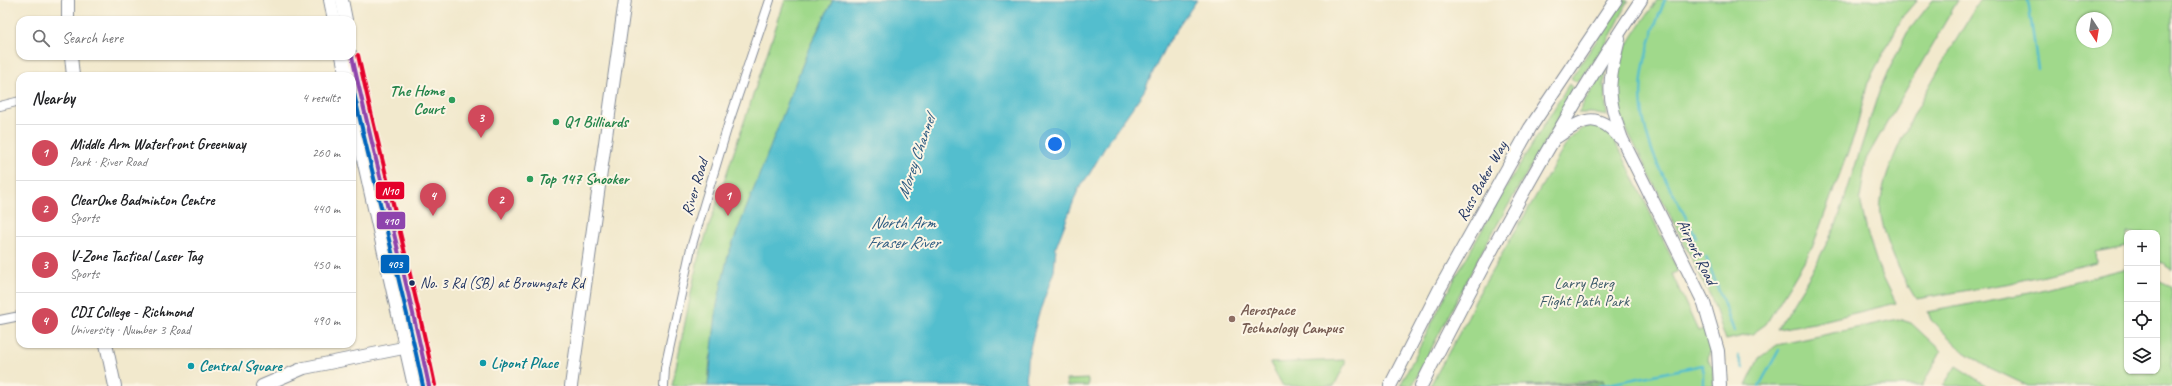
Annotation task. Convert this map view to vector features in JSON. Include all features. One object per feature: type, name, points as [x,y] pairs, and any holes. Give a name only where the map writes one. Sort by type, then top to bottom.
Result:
[{"type":"main road","points":[[68,0],[68,16]]},
{"type":"main road","points":[[330,0],[333,16]]},
{"type":"main road","points":[[342,0],[345,16]]},
{"type":"main road","points":[[571,386],[625,0]]},
{"type":"main road","name":"Russ Baker Way","points":[[1390,386],[1442,284],[1530,128],[1616,0]]},
{"type":"main road","points":[[1421,386],[1478,274],[1553,140],[1641,0]]},
{"type":"main road","name":"Airport Road","points":[[1622,28],[1610,78],[1609,90],[1615,120],[1622,139],[1704,303],[1718,351],[1720,386]]},
{"type":"main road","points":[[71,60],[73,72]]},
{"type":"main road","points":[[343,60],[345,72]]},
{"type":"main road","points":[[353,60],[355,72]]},
{"type":"main road","points":[[356,74],[376,166],[402,262],[429,386]]},
{"type":"main road","points":[[1553,140],[1583,121],[1592,119],[1603,122],[1622,139]]},
{"type":"main road","points":[[356,128],[414,386]]},
{"type":"main road","points":[[262,386],[304,368],[420,345]]},
{"type":"main road","points":[[107,348],[115,386]]},
{"type":"street","name":"River Road","points":[[664,386],[665,368],[691,248],[729,122],[770,0]]},
{"type":"street","points":[[0,106],[16,102]]},
{"type":"street","points":[[0,320],[16,317]]},
{"type":"green space","points":[[785,0],[833,0],[809,48],[784,115],[710,359],[708,386],[672,386],[698,259]]},
{"type":"green space","points":[[1624,0],[1629,0],[1606,43],[1593,63],[1576,82],[1571,78]]},
{"type":"green space","points":[[1657,0],[1917,0],[1903,16],[1868,82],[1855,133],[1812,248],[1766,324],[1752,334],[1726,340],[1711,297],[1622,120],[1616,105],[1615,83],[1617,70],[1622,57],[1635,33]]},
{"type":"green space","points":[[1933,0],[1958,0],[1866,159],[1860,199],[1867,232],[1878,266],[1896,303],[1814,323],[1777,329],[1812,272],[1837,223],[1880,88],[1907,33]]},
{"type":"green space","points":[[1980,0],[2172,0],[2172,270],[2160,262],[2160,230],[2124,230],[2124,246],[2096,252],[2097,262],[2011,283],[1916,299],[1900,270],[1886,238],[1881,216],[1882,195],[1890,168],[1902,138],[1936,75]]},
{"type":"green space","points":[[1603,71],[1606,71],[1604,85],[1607,116],[1592,113],[1578,113]]},
{"type":"green space","points":[[1569,84],[1572,87],[1566,105],[1482,251],[1412,386],[1400,386],[1448,291],[1503,192]]},
{"type":"green space","name":"Larry Berg Flight Path Park","points":[[1594,124],[1607,131],[1623,156],[1678,271],[1672,274],[1698,331],[1706,328],[1711,342],[1708,360],[1713,367],[1713,386],[1605,386],[1603,380],[1538,385],[1430,386],[1467,319],[1475,300],[1568,141],[1581,129]]},
{"type":"green space","points":[[2124,269],[2124,374],[2160,374],[2160,281],[2172,288],[2172,386],[2028,386],[1986,366],[1964,352],[1931,320],[1928,312],[2029,293]]},
{"type":"green space","points":[[1898,319],[1911,323],[1941,351],[1922,386],[1746,386],[1759,358],[1777,345]]},
{"type":"green space","points":[[1345,360],[1345,364],[1334,386],[1283,386],[1270,363]]},
{"type":"green space","points":[[1956,366],[1987,386],[1943,386]]},
{"type":"green space","points":[[1088,379],[1088,386],[1067,386],[1066,380]]},
{"type":"green space","points":[[1603,380],[1605,386],[1527,386],[1581,384]]},
{"type":"water","name":"North Arm Fraser River","points":[[833,0],[1197,0],[1166,45],[1144,91],[1108,142],[1078,190],[1056,247],[1054,271],[1038,316],[1027,360],[1026,386],[708,386],[717,305],[728,255],[809,48]]},
{"type":"waterway","points":[[1665,0],[1649,42],[1644,62],[1641,101],[1649,143],[1658,165],[1696,238]]},
{"type":"waterway","points":[[2028,0],[2038,69]]},
{"type":"waterway","points":[[1706,257],[1734,331]]},
{"type":"waterway","points":[[1759,386],[1779,350]]},
{"type":"waterway","points":[[1738,356],[1743,368]]},
{"type":"waterway","points":[[1599,386],[1703,365],[1703,386]]},
{"type":"transit line","name":"N10","points":[[358,55],[417,302],[435,385]]},
{"type":"transit line","name":"410","points":[[353,60],[356,72]]},
{"type":"transit line","name":"410","points":[[356,73],[411,303],[429,386]]},
{"type":"transit line","name":"403","points":[[356,102],[423,386]]},
{"type":"place","name":"The Home Court","points":[[452,100]]},
{"type":"place","name":"Q1 Billiards","points":[[556,122]]},
{"type":"place","name":"V-Zone Tactical Laser Tag","points":[[481,138]]},
{"type":"place","name":"Top 147 Snooker","points":[[530,179]]},
{"type":"place","name":"CDI College - Richmond","points":[[433,216]]},
{"type":"place","name":"Middle Arm Waterfront Greenway","points":[[728,216]]},
{"type":"place","name":"ClearOne Badminton Centre","points":[[501,220]]},
{"type":"place","name":"No. 3 Rd (SB) at Browngate Rd","points":[[412,283]]},
{"type":"place","name":"Aerospace Technology Campus","points":[[1232,319]]},
{"type":"place","name":"Lipont Place","points":[[483,363]]},
{"type":"place","name":"Central Square","points":[[191,366]]},
{"type":"water label","name":"Morey Channel","points":[[916,157]]}]
